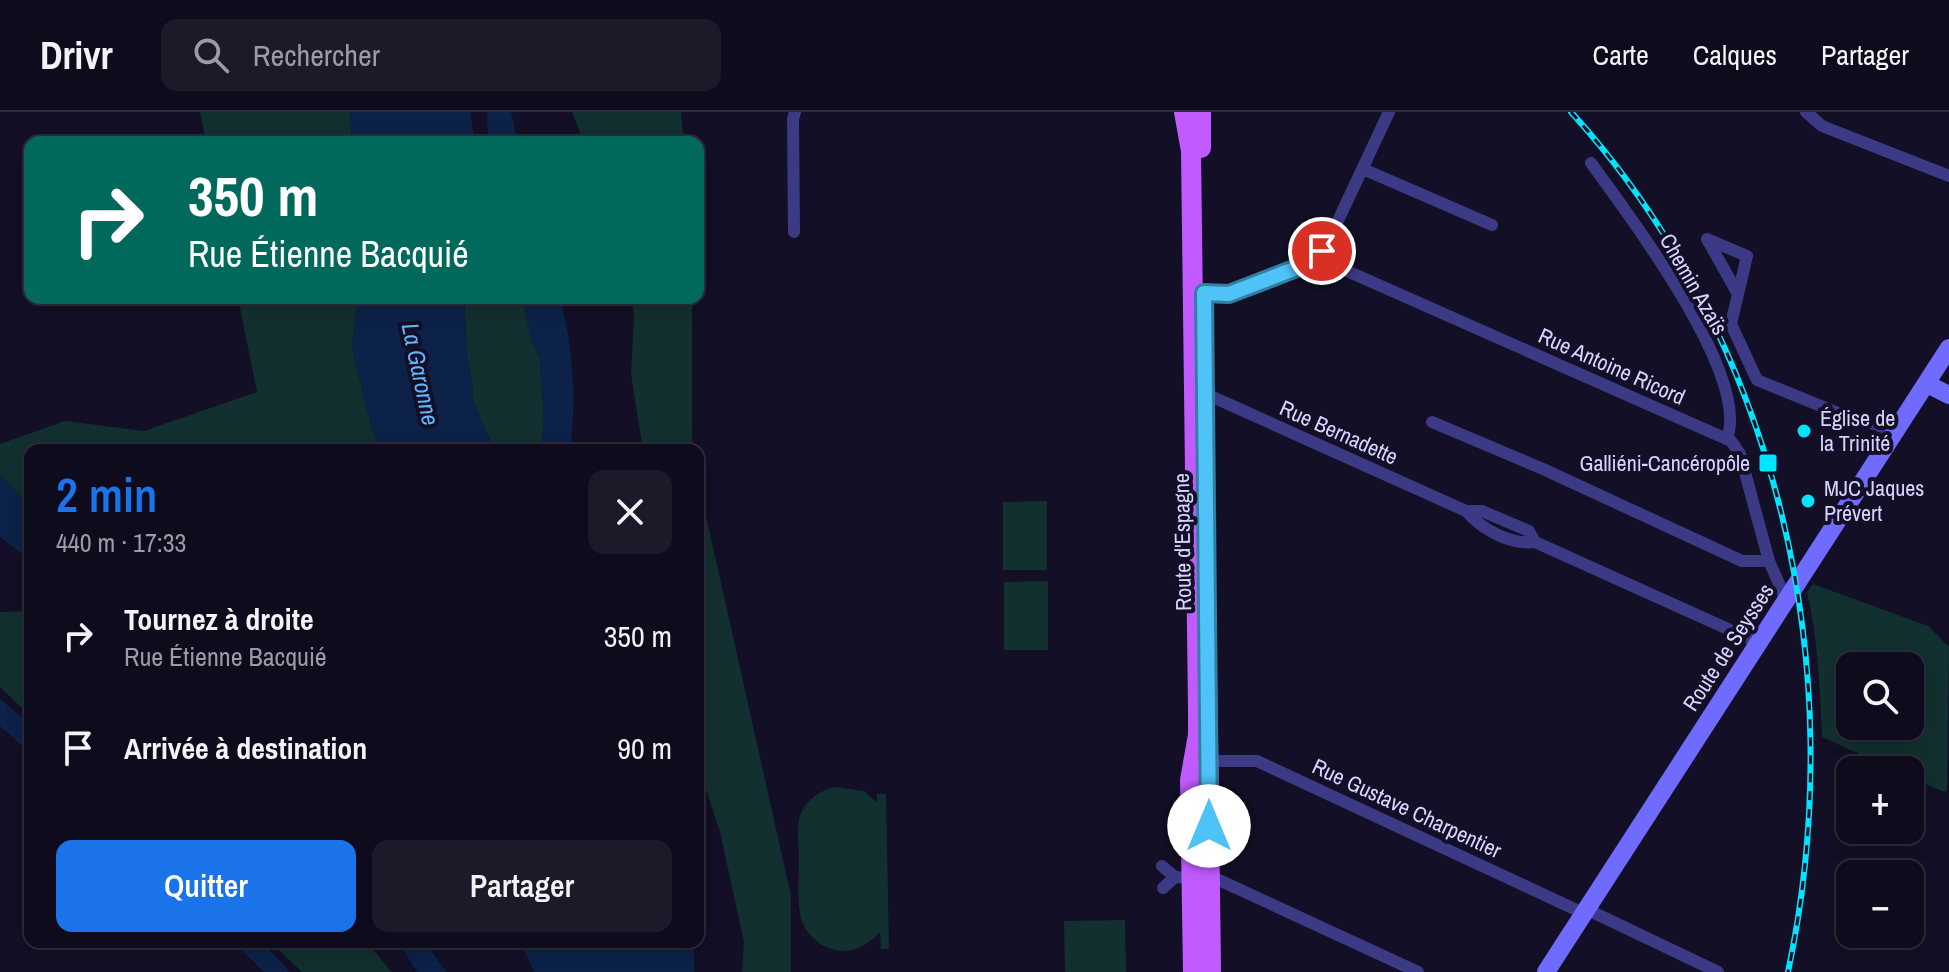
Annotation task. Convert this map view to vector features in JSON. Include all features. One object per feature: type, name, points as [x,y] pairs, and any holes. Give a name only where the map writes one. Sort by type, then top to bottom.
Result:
[{"type":"main road","name":"Route d'Espagne","points":[[1184,112],[1191,151],[1199,293]]},
{"type":"main road","name":"Route d'Espagne","points":[[1201,112],[1200,394],[1209,761],[1192,877],[1211,972]]},
{"type":"main road","name":"Route de Seysses","points":[[1546,972],[1949,348]]},
{"type":"main road","points":[[1927,384],[1949,395]]},
{"type":"main road","name":"Route d'Espagne","points":[[1193,972],[1190,780],[1198,735],[1200,394]]},
{"type":"street","points":[[794,232],[795,112]]},
{"type":"street","points":[[1199,293],[1229,294],[1320,259],[1389,112]]},
{"type":"street","points":[[1806,112],[1822,126],[1949,176]]},
{"type":"street","name":"Chemin Azaïs","points":[[1591,163],[1631,217],[1693,312],[1714,360],[1731,415],[1727,438]]},
{"type":"street","points":[[1363,169],[1492,225]]},
{"type":"street","name":"Rue Antoine Ricord","points":[[1320,259],[1727,438]]},
{"type":"street","points":[[1738,294],[1731,324],[1757,380],[1860,422],[1876,424],[1894,435]]},
{"type":"street","name":"Rue Bernadette","points":[[1200,394],[1466,511],[1477,524],[1521,544],[1535,542],[1759,643]]},
{"type":"street","points":[[1432,422],[1543,469],[1742,561],[1769,561]]},
{"type":"street","points":[[1727,438],[1734,444],[1742,460],[1769,561],[1787,602]]},
{"type":"street","name":"Rue Gustave Charpentier","points":[[1209,761],[1257,761],[1718,972]]},
{"type":"street","points":[[1162,866],[1192,877],[1219,880],[1418,972]]},
{"type":"street","points":[[1163,888],[1192,877]]},
{"type":"street","points":[[1683,972],[1690,959]]},
{"type":"green space","points":[[200,112],[350,112],[352,136],[205,136]]},
{"type":"green space","points":[[572,112],[681,112],[683,136],[582,136]]},
{"type":"green space","points":[[239,304],[357,304],[352,348],[378,444],[24,444],[24,500],[0,475],[0,444],[65,421],[144,431],[257,392]]},
{"type":"green space","points":[[464,304],[523,304],[531,339],[540,359],[544,419],[542,444],[491,444],[472,398],[473,386],[467,357]]},
{"type":"green space","points":[[633,304],[692,304],[692,444],[642,444],[631,374]]},
{"type":"green space","points":[[1047,501],[1047,570],[1003,570],[1003,502]]},
{"type":"green space","points":[[704,507],[791,896],[791,972],[742,972],[744,942],[720,832],[704,783]]},
{"type":"green space","points":[[1048,581],[1048,650],[1004,650],[1004,582]]},
{"type":"green space","points":[[1813,584],[1928,626],[1949,647],[1947,790],[1944,792],[1924,783],[1924,756],[1864,756],[1822,737],[1807,592]]},
{"type":"green space","points":[[24,611],[24,710],[0,687],[0,612]]},
{"type":"green space","points":[[834,787],[864,791],[877,803],[877,794],[886,794],[889,949],[881,949],[880,932],[855,949],[836,950],[819,943],[802,922],[798,892],[799,818],[810,800]]},
{"type":"green space","points":[[1125,920],[1126,972],[1065,972],[1064,921]]},
{"type":"green space","points":[[276,948],[373,948],[391,972],[302,972]]},
{"type":"water","points":[[350,112],[470,112],[474,136],[352,136]]},
{"type":"water","points":[[487,112],[511,112],[517,136],[488,136]]},
{"type":"water","name":"La Garonne","points":[[357,304],[464,304],[472,398],[491,444],[378,444],[352,348]]},
{"type":"water","points":[[523,304],[561,304],[572,373],[570,444],[542,444],[544,419],[540,359],[531,339]]},
{"type":"water","points":[[0,475],[24,500],[24,555],[0,537]]},
{"type":"water","points":[[0,699],[24,719],[24,748],[0,726]]},
{"type":"water","points":[[239,948],[268,948],[290,972],[264,972]]},
{"type":"water","points":[[402,948],[429,948],[447,972],[417,972]]},
{"type":"water","points":[[523,948],[693,948],[694,953],[694,972],[534,972]]},
{"type":"railway","points":[[1571,112],[1643,203],[1702,301],[1748,406],[1782,515],[1803,628],[1810,743],[1806,858],[1788,972]]},
{"type":"place","name":"Église de la Trinité","points":[[1804,431]]},
{"type":"place","name":"Galliéni-Cancéropôle","points":[[1768,463]]},
{"type":"place","name":"MJC Jaques Prévert","points":[[1808,501]]},
{"type":"route","points":[[1209,826],[1204,293],[1229,294],[1256,285],[1320,259],[1322,251]]}]
